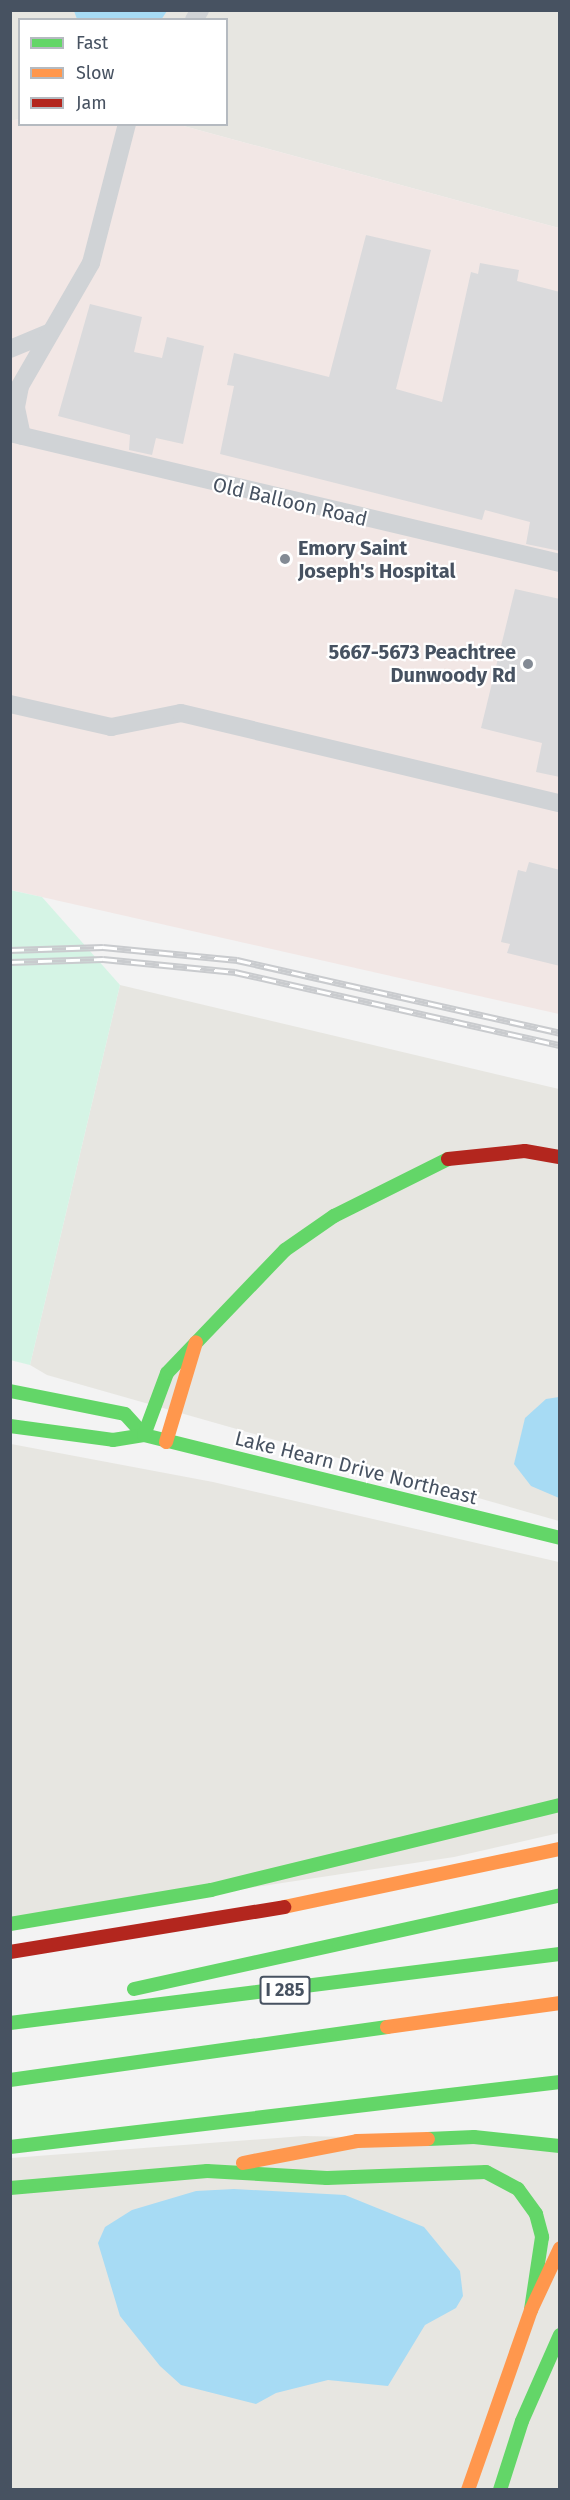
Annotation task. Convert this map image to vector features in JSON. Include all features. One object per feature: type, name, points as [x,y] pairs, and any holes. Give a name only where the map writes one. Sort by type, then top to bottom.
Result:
[{"type":"main road","points":[[144,1435],[167,1373],[196,1340],[285,1250],[334,1216],[410,1176],[452,1158],[489,1152],[560,1157]]},
{"type":"main road","points":[[166,1442],[196,1340]]},
{"type":"main road","name":"Lake Hearn Drive Northeast","points":[[10,1391],[125,1414],[144,1435]]},
{"type":"main road","name":"Lake Hearn Drive Northeast","points":[[10,1426],[113,1440],[144,1435],[560,1538]]},
{"type":"main road","points":[[10,1924],[211,1890],[426,1841],[560,1805]]},
{"type":"main road","points":[[95,1938],[357,1883],[528,1839]]},
{"type":"main road","points":[[10,1952],[280,1908],[560,1849]]},
{"type":"main road","points":[[123,1991],[560,1894]]},
{"type":"main road","name":"I 285","points":[[10,2023],[560,1954]]},
{"type":"main road","points":[[26,2021],[83,1998]]},
{"type":"main road","points":[[10,2079],[560,2003]]},
{"type":"main road","points":[[10,2147],[560,2082]]},
{"type":"main road","points":[[10,2188],[207,2171],[357,2141],[474,2137],[560,2146]]},
{"type":"main road","points":[[207,2171],[327,2178],[450,2170],[486,2172],[518,2189],[536,2214],[542,2237],[540,2268],[531,2310]]},
{"type":"main road","points":[[468,2490],[531,2310],[560,2248]]},
{"type":"main road","points":[[500,2490],[522,2421],[560,2335]]},
{"type":"street","points":[[16,434],[16,407],[20,386],[91,263],[126,126]]},
{"type":"street","points":[[10,349],[51,332]]},
{"type":"street","name":"Old Balloon Road","points":[[16,434],[560,563]]},
{"type":"street","points":[[10,704],[111,727],[181,713],[560,803]]},
{"type":"shaded area","points":[[10,11],[559,11],[559,228],[184,126],[228,126],[228,18],[18,18],[18,119],[11,121]]},
{"type":"shaded area","name":"Emory Saint Joseph's Hospital","points":[[18,119],[18,126],[184,126],[559,228],[559,1014],[11,890],[10,121]]},
{"type":"shaded area","points":[[120,985],[559,1089],[559,1521],[47,1375],[30,1365]]},
{"type":"shaded area","points":[[11,1444],[213,1482],[559,1562],[559,1833],[454,1857],[11,1924]]},
{"type":"shaded area","points":[[304,2136],[559,2142],[559,2489],[11,2490],[11,2158]]},
{"type":"green space","points":[[10,890],[42,897],[120,985],[30,1365],[10,1360]]},
{"type":"water","points":[[74,10],[167,11],[162,18],[77,18]]},
{"type":"water","points":[[560,1397],[559,1498],[531,1486],[514,1464],[525,1418],[546,1399]]},
{"type":"water","points":[[234,2189],[345,2195],[424,2227],[460,2271],[463,2296],[456,2308],[425,2325],[388,2386],[328,2380],[276,2393],[256,2404],[181,2385],[160,2366],[120,2316],[98,2243],[105,2227],[132,2210],[196,2191]]},
{"type":"building","name":"Emory Saint Joseph's Hospital","points":[[366,235],[431,250],[396,389],[442,402],[471,272],[478,274],[480,263],[519,270],[517,281],[560,292],[560,551],[526,544],[530,522],[485,510],[482,520],[220,454],[234,386],[227,385],[234,353],[329,377]]},
{"type":"building","points":[[90,304],[142,317],[134,352],[162,358],[167,337],[204,346],[183,444],[156,438],[152,455],[129,450],[130,435],[58,416]]},
{"type":"building","name":"5667-5673 Peachtree Dunwoody Rd","points":[[515,589],[560,599],[560,777],[536,772],[542,743],[481,728]]},
{"type":"building","points":[[529,862],[560,870],[560,966],[507,953],[510,944],[501,942],[518,870],[526,872]]},
{"type":"railway","points":[[10,950],[103,947],[237,960],[560,1033]]},
{"type":"railway","points":[[10,962],[103,959],[235,972],[560,1045]]},
{"type":"traffic: fast","points":[[144,1435],[167,1373],[285,1250],[334,1216],[448,1159]]},
{"type":"traffic: fast","points":[[10,1391],[125,1414],[144,1435]]},
{"type":"traffic: fast","points":[[10,1426],[113,1440],[144,1435],[560,1538]]},
{"type":"traffic: fast","points":[[10,1924],[211,1890],[560,1805]]},
{"type":"traffic: fast","points":[[134,1989],[560,1895]]},
{"type":"traffic: fast","points":[[10,2023],[560,1954]]},
{"type":"traffic: fast","points":[[10,2080],[387,2027]]},
{"type":"traffic: fast","points":[[10,2147],[560,2082]]},
{"type":"traffic: fast","points":[[428,2139],[474,2137],[560,2146]]},
{"type":"traffic: fast","points":[[10,2188],[207,2171],[327,2178],[486,2172],[518,2189],[536,2214],[542,2237],[531,2310]]},
{"type":"traffic: fast","points":[[500,2490],[522,2421],[560,2335]]},
{"type":"traffic: slow","points":[[166,1442],[196,1342]]},
{"type":"traffic: slow","points":[[284,1907],[560,1849]]},
{"type":"traffic: slow","points":[[387,2027],[560,2003]]},
{"type":"traffic: slow","points":[[243,2163],[357,2141],[428,2139]]},
{"type":"traffic: slow","points":[[468,2490],[531,2310],[560,2248]]},
{"type":"traffic: jam","points":[[448,1159],[525,1151],[560,1157]]},
{"type":"traffic: jam","points":[[10,1952],[284,1907]]},
{"type":"place","name":"Emory Saint Joseph's Hospital","points":[[285,559]]},
{"type":"place","name":"5667-5673 Peachtree Dunwoody Rd","points":[[528,664]]}]
